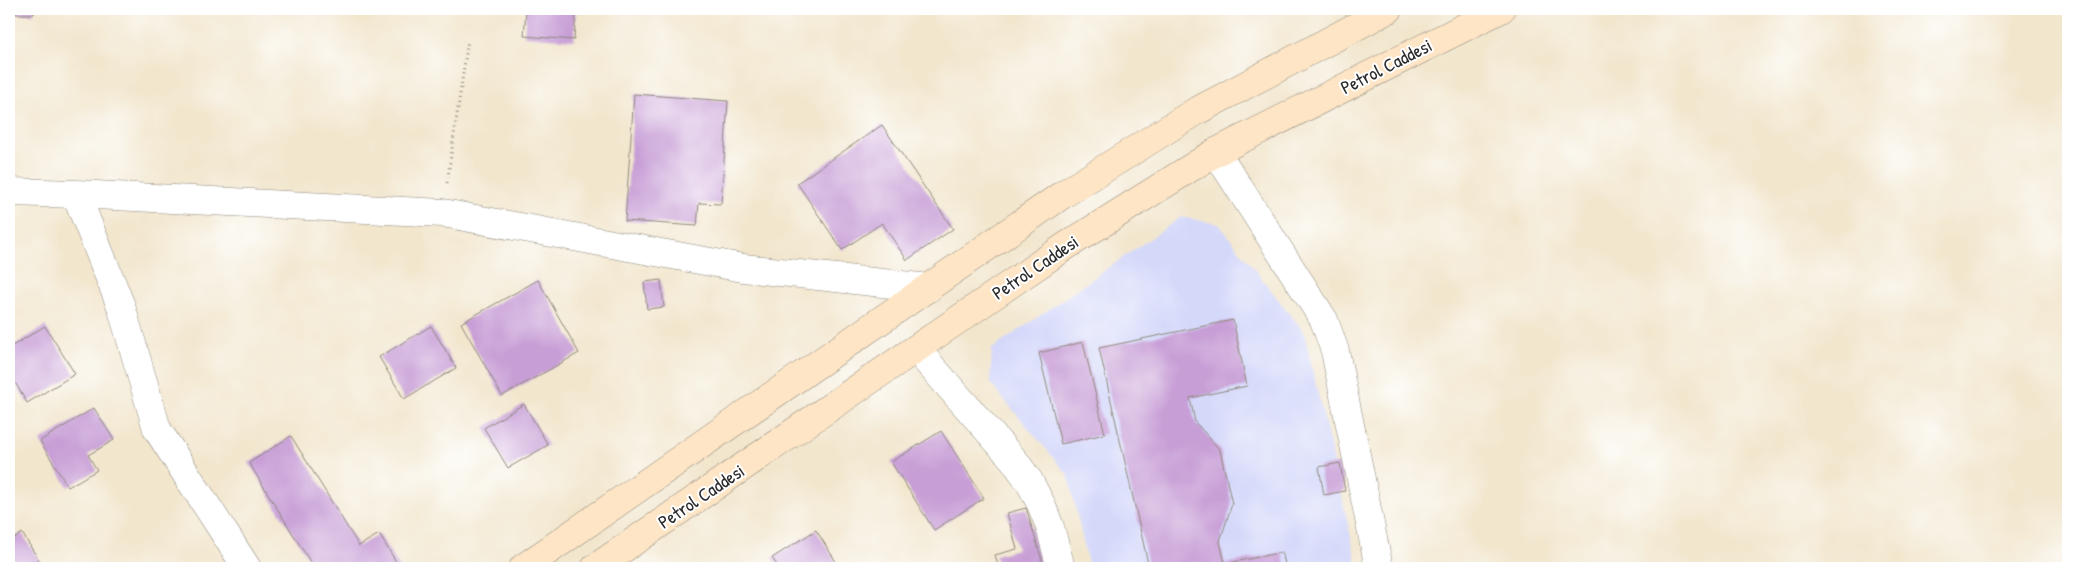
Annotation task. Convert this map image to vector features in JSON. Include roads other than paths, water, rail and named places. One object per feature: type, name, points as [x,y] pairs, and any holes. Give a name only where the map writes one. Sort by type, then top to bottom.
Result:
[{"type":"main road","points":[[523,568],[1062,196],[1195,112],[1389,9]]},
{"type":"main road","name":"Petrol Caddesi","points":[[595,568],[1066,246],[1216,152],[1501,9]]},
{"type":"street","points":[[1216,152],[1324,320],[1335,351],[1379,568]]},
{"type":"street","points":[[9,192],[443,213],[743,268],[929,288]]},
{"type":"street","points":[[76,194],[121,306],[156,429],[247,568]]},
{"type":"street","points":[[916,349],[1014,460],[1029,481],[1050,527],[1060,568]]}]
